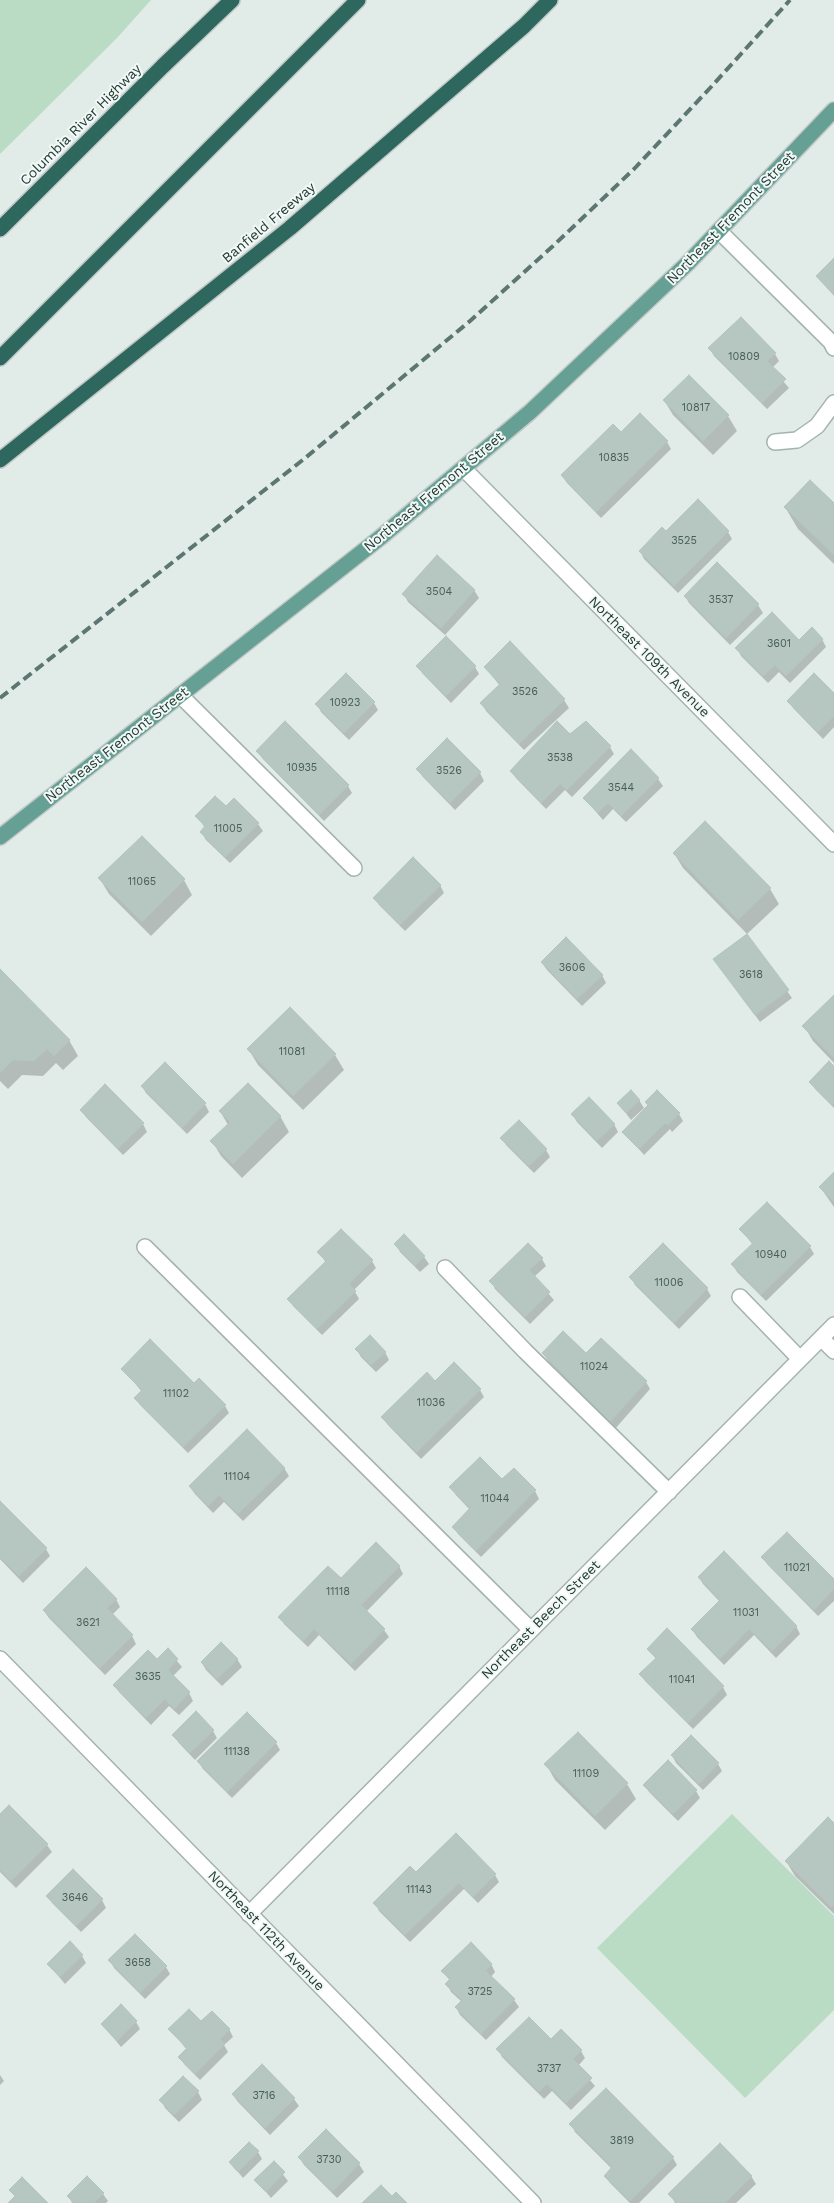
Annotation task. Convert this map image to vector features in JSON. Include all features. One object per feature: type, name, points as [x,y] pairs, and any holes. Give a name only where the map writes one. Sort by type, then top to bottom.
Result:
[{"type":"highway","points":[[163,66],[220,0]]},
{"type":"highway","points":[[163,66],[232,0]]},
{"type":"highway","points":[[0,358],[358,0]]},
{"type":"highway","name":"Banfield Freeway","points":[[0,460],[290,228],[524,26],[550,0]]},
{"type":"highway","name":"Columbia River Highway","points":[[0,229],[163,66]]},
{"type":"main road","name":"Northeast Fremont Street","points":[[0,837],[381,537],[530,412],[628,321],[719,231],[834,110]]},
{"type":"street","points":[[719,231],[831,342],[834,348]]},
{"type":"street","points":[[775,442],[796,440],[817,426],[834,403]]},
{"type":"street","name":"Northeast 109th Avenue","points":[[464,469],[834,844]]},
{"type":"street","points":[[180,695],[354,868]]},
{"type":"street","points":[[145,1247],[531,1630]]},
{"type":"street","points":[[445,1268],[524,1350],[669,1492]]},
{"type":"street","points":[[740,1297],[800,1359]]},
{"type":"street","name":"Northeast Beech Street","points":[[249,1914],[834,1325]]},
{"type":"street","points":[[821,1338],[834,1351]]},
{"type":"street","name":"Northeast 112th Avenue","points":[[0,1659],[533,2203]]},
{"type":"green space","points":[[0,0],[151,0],[117,38],[0,154]]},
{"type":"green space","points":[[732,1814],[834,1916],[834,2010],[745,2098],[597,1948]]},
{"type":"building","points":[[834,258],[834,295],[816,276]]},
{"type":"building","points":[[741,317],[776,353],[767,361],[786,379],[762,403],[708,348]]},
{"type":"building","points":[[689,375],[729,415],[703,441],[663,400]]},
{"type":"building","points":[[640,413],[668,441],[596,512],[561,475],[613,424],[621,432]]},
{"type":"building","points":[[810,480],[834,503],[834,555],[784,507]]},
{"type":"building","points":[[698,499],[729,531],[674,586],[639,551],[662,527],[666,531]]},
{"type":"building","points":[[437,555],[475,590],[441,628],[402,594]]},
{"type":"building","points":[[717,562],[759,604],[726,638],[684,596]]},
{"type":"building","points":[[772,612],[799,640],[812,627],[823,639],[786,676],[775,665],[763,676],[735,648]]},
{"type":"building","points":[[446,636],[476,666],[446,696],[416,666]]},
{"type":"building","points":[[510,641],[565,699],[519,744],[480,703],[500,684],[484,667]]},
{"type":"building","points":[[346,673],[375,702],[344,733],[315,704]]},
{"type":"building","points":[[814,673],[834,693],[834,716],[818,732],[787,701]]},
{"type":"building","points":[[285,721],[349,785],[319,815],[256,751]]},
{"type":"building","points":[[557,721],[570,734],[586,721],[611,746],[567,790],[560,784],[541,803],[510,771]]},
{"type":"building","points":[[447,738],[481,772],[450,803],[416,769]]},
{"type":"building","points":[[631,749],[659,778],[621,816],[608,803],[598,813],[583,798]]},
{"type":"building","points":[[215,796],[226,806],[234,798],[259,823],[225,857],[200,832],[205,826],[195,816]]},
{"type":"building","points":[[705,821],[771,888],[738,920],[673,853]]},
{"type":"building","points":[[142,836],[185,879],[142,922],[98,878]]},
{"type":"building","points":[[413,857],[441,885],[400,925],[373,898]]},
{"type":"building","points":[[747,934],[789,990],[755,1015],[713,959]]},
{"type":"building","points":[[566,937],[603,975],[577,999],[541,962]]},
{"type":"building","points":[[0,969],[70,1040],[54,1056],[47,1049],[34,1061],[13,1060],[0,1073]]},
{"type":"building","points":[[834,995],[834,1056],[833,1057],[802,1026]]},
{"type":"building","points":[[290,1007],[336,1054],[293,1096],[247,1049]]},
{"type":"building","points":[[829,1061],[834,1066],[834,1103],[832,1105],[809,1082]]},
{"type":"building","points":[[165,1062],[206,1103],[182,1128],[141,1086]]},
{"type":"building","points":[[248,1083],[281,1116],[233,1164],[210,1141],[230,1122],[219,1111]]},
{"type":"building","points":[[105,1084],[144,1123],[118,1149],[80,1110]]},
{"type":"building","points":[[631,1090],[640,1100],[626,1113],[617,1103]]},
{"type":"building","points":[[657,1090],[680,1113],[668,1125],[665,1123],[639,1149],[622,1132],[648,1105],[645,1102]]},
{"type":"building","points":[[589,1097],[615,1124],[597,1141],[571,1114]]},
{"type":"building","points":[[519,1120],[547,1149],[529,1166],[500,1138]]},
{"type":"building","points":[[834,1172],[834,1202],[819,1187]]},
{"type":"building","points":[[767,1202],[811,1246],[761,1295],[731,1264],[753,1243],[739,1229]]},
{"type":"building","points":[[341,1229],[373,1260],[349,1284],[356,1291],[317,1329],[287,1299],[326,1261],[317,1252]]},
{"type":"building","points":[[404,1234],[425,1256],[415,1266],[394,1244]]},
{"type":"building","points":[[528,1243],[543,1258],[529,1270],[550,1292],[525,1317],[489,1281]]},
{"type":"building","points":[[663,1243],[708,1288],[674,1323],[629,1277]]},
{"type":"building","points":[[563,1331],[586,1353],[601,1338],[647,1381],[610,1422],[542,1353]]},
{"type":"building","points":[[370,1335],[386,1352],[371,1365],[355,1349]]},
{"type":"building","points":[[150,1339],[194,1383],[199,1378],[226,1405],[183,1447],[134,1398],[142,1390],[121,1369]]},
{"type":"building","points":[[454,1362],[481,1389],[417,1452],[381,1417],[427,1372],[435,1381]]},
{"type":"building","points":[[247,1429],[285,1468],[238,1514],[219,1495],[208,1506],[189,1486]]},
{"type":"building","points":[[480,1457],[502,1479],[514,1468],[536,1490],[476,1551],[452,1527],[470,1508],[449,1487]]},
{"type":"building","points":[[0,1501],[47,1548],[19,1576],[0,1557]]},
{"type":"building","points":[[787,1532],[834,1579],[834,1589],[814,1610],[761,1557]]},
{"type":"building","points":[[376,1542],[400,1566],[361,1605],[385,1629],[351,1664],[314,1629],[303,1641],[278,1617],[328,1566],[341,1578]]},
{"type":"building","points":[[724,1551],[797,1626],[772,1651],[749,1629],[720,1659],[691,1629],[720,1600],[698,1577]]},
{"type":"building","points":[[86,1567],[117,1599],[107,1608],[133,1635],[100,1668],[43,1610]]},
{"type":"building","points":[[667,1628],[724,1686],[688,1723],[639,1674],[656,1658],[647,1649]]},
{"type":"building","points":[[221,1642],[238,1659],[217,1679],[201,1662]]},
{"type":"building","points":[[168,1648],[178,1659],[168,1670],[190,1692],[174,1709],[165,1699],[146,1718],[113,1685],[148,1650],[157,1659]]},
{"type":"building","points":[[196,1711],[214,1730],[190,1753],[172,1735]]},
{"type":"building","points":[[247,1712],[277,1742],[227,1792],[197,1761]]},
{"type":"building","points":[[578,1732],[628,1783],[595,1816],[544,1764]]},
{"type":"building","points":[[691,1735],[719,1763],[699,1784],[671,1755]]},
{"type":"building","points":[[668,1760],[697,1790],[673,1814],[643,1785]]},
{"type":"building","points":[[9,1805],[48,1844],[11,1881],[0,1870],[0,1814]]},
{"type":"building","points":[[828,1817],[834,1823],[834,1904],[831,1907],[785,1861]]},
{"type":"building","points":[[456,1833],[496,1874],[473,1897],[459,1883],[405,1935],[373,1903],[410,1866],[416,1872]]},
{"type":"building","points":[[73,1869],[103,1899],[76,1926],[46,1896]]},
{"type":"building","points":[[135,1934],[167,1966],[140,1993],[108,1960]]},
{"type":"building","points":[[70,1941],[83,1955],[60,1977],[47,1964]]},
{"type":"building","points":[[471,1942],[492,1964],[486,1971],[515,1999],[481,2034],[455,2007],[462,2000],[445,1984],[450,1979],[441,1971]]},
{"type":"building","points":[[121,2004],[137,2021],[117,2041],[101,2024]]},
{"type":"building","points":[[189,2009],[201,2021],[212,2011],[230,2029],[220,2039],[225,2044],[195,2074],[178,2057],[187,2048],[168,2029]]},
{"type":"building","points":[[529,2017],[551,2039],[561,2029],[582,2050],[573,2059],[592,2078],[566,2103],[547,2084],[539,2092],[496,2049]]},
{"type":"building","points":[[262,2064],[295,2098],[265,2128],[232,2094]]},
{"type":"building","points":[[183,2076],[199,2091],[174,2115],[159,2100]]},
{"type":"building","points":[[606,2088],[674,2157],[630,2201],[604,2176],[612,2167],[569,2124]]},
{"type":"building","points":[[326,2129],[360,2163],[332,2192],[298,2157]]},
{"type":"building","points":[[249,2142],[259,2151],[238,2172],[229,2162]]},
{"type":"building","points":[[720,2143],[752,2176],[725,2203],[677,2203],[668,2194]]},
{"type":"building","points":[[274,2161],[285,2172],[266,2192],[254,2180]]},
{"type":"building","points":[[87,2176],[104,2193],[94,2203],[74,2203],[67,2196]]},
{"type":"building","points":[[22,2177],[48,2203],[8,2203],[15,2196],[9,2190]]},
{"type":"building","points":[[381,2185],[392,2196],[396,2192],[407,2203],[362,2203]]},
{"type":"railway","points":[[0,698],[304,459],[470,321],[634,169],[790,0]]}]
